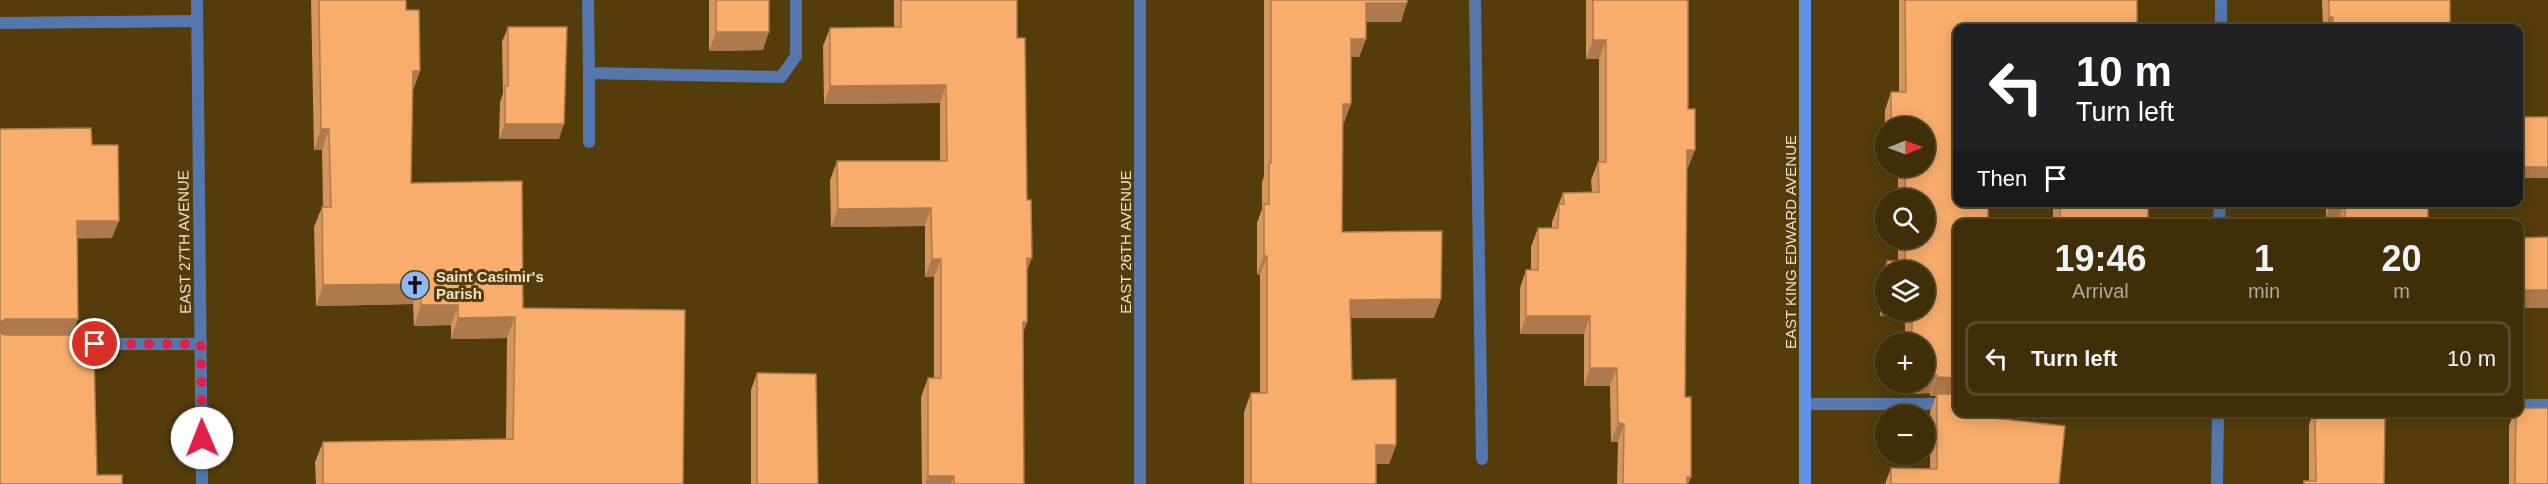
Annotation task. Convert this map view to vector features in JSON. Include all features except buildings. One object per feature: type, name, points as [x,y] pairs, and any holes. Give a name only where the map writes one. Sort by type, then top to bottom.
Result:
[{"type":"main road","name":"EAST KING EDWARD AVENUE","points":[[1805,0],[1805,484]]},
{"type":"street","name":"EAST 27TH AVENUE","points":[[197,0],[202,484]]},
{"type":"street","points":[[588,0],[589,142]]},
{"type":"street","points":[[589,73],[781,77],[796,56],[796,0]]},
{"type":"street","name":"EAST 26TH AVENUE","points":[[1140,0],[1140,484]]},
{"type":"street","points":[[1475,0],[1482,459]]},
{"type":"street","points":[[2221,0],[2221,24]]},
{"type":"street","points":[[0,23],[197,21]]},
{"type":"street","points":[[47,344],[201,344]]},
{"type":"street","points":[[1805,404],[1953,404]]},
{"type":"street","points":[[2523,405],[2548,405]]},
{"type":"street","points":[[2217,484],[2218,417]]},
{"type":"place","name":"Saint Casimir's Parish","points":[[415,285]]},
{"type":"route","points":[[95,344],[201,344],[202,438]]}]
